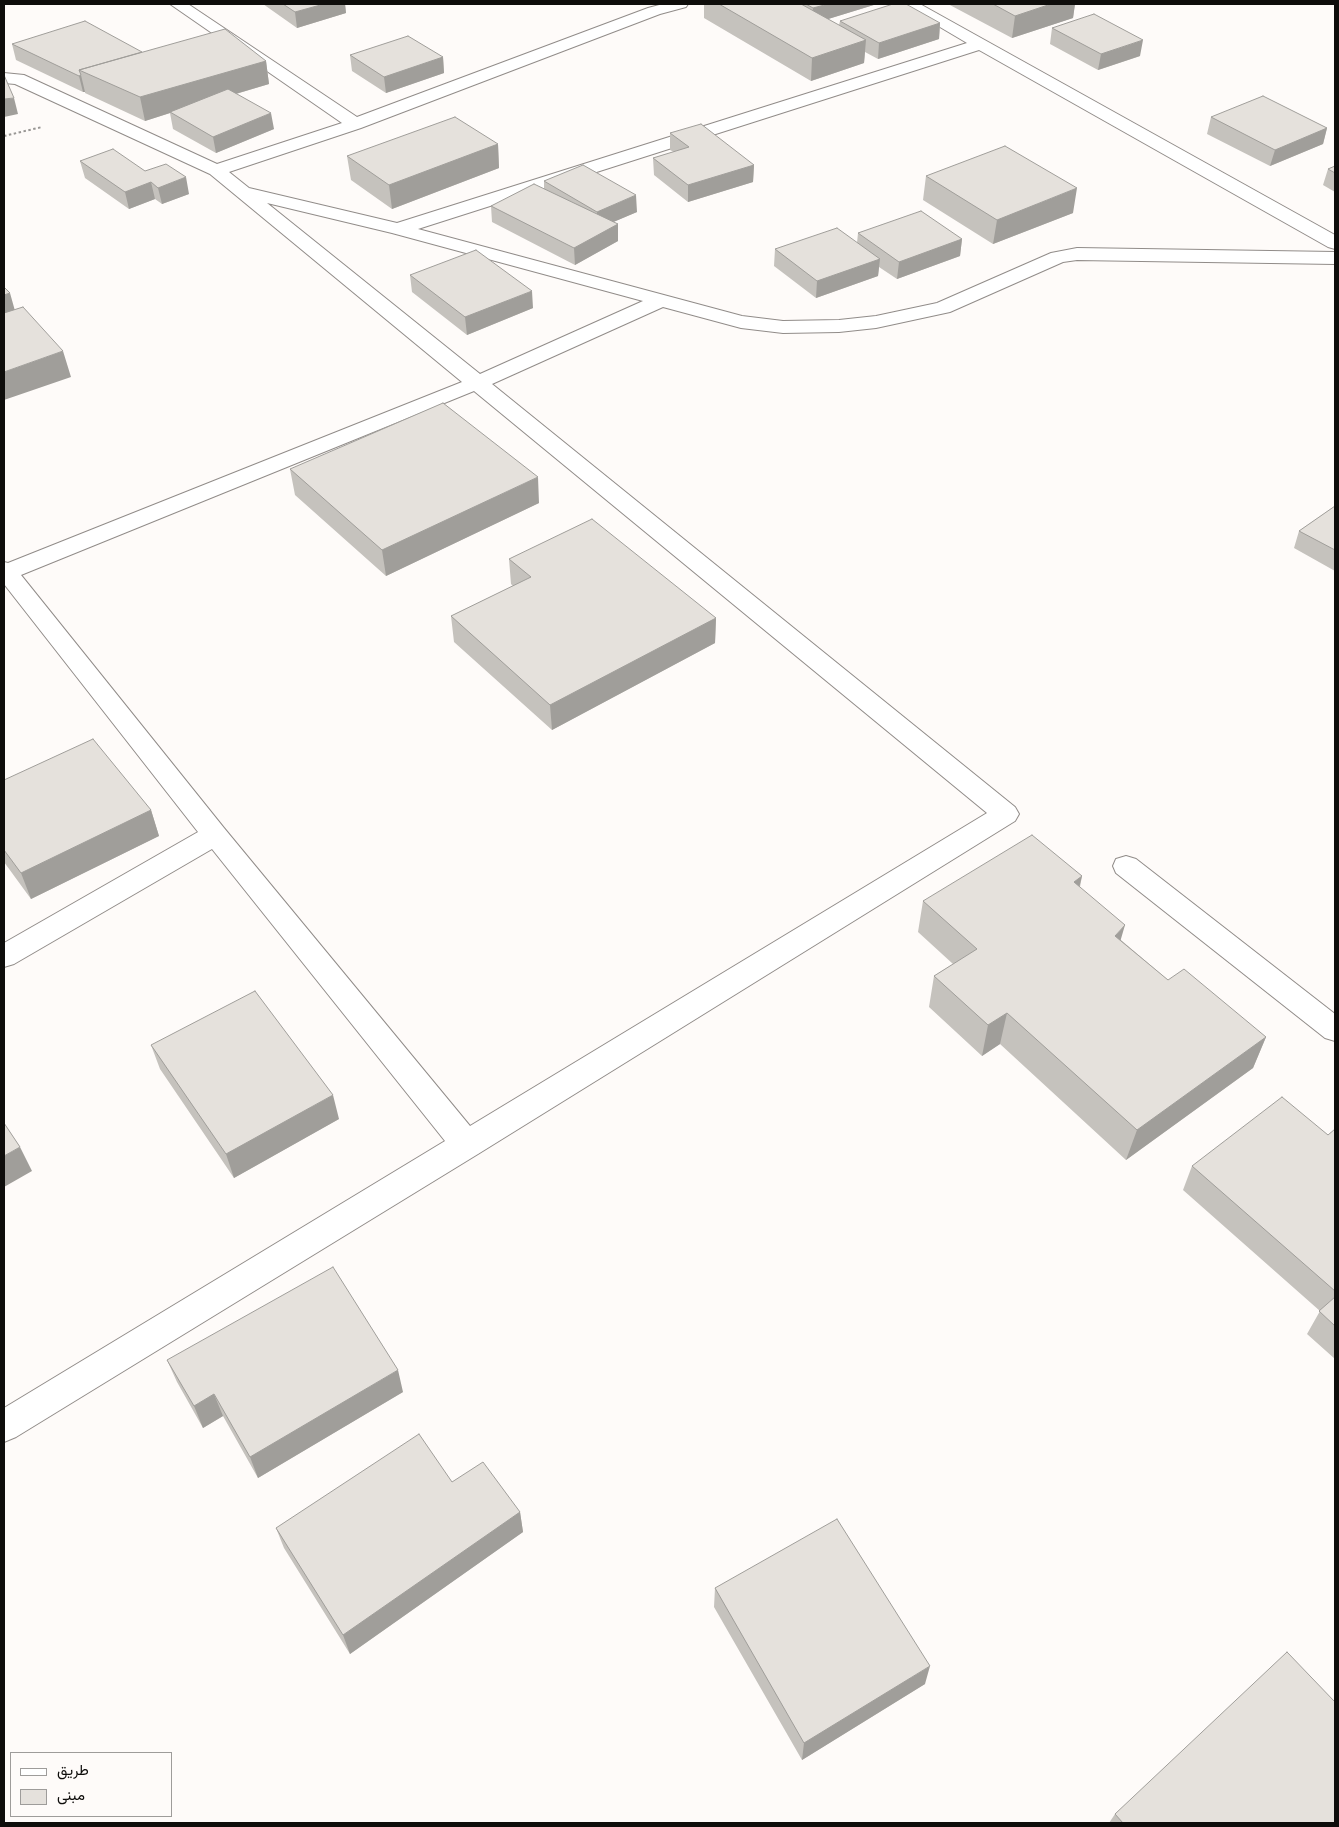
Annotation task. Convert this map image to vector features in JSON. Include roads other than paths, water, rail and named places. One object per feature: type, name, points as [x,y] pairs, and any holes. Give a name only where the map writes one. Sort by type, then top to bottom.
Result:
[{"type":"street","points":[[178,4],[355,124]]},
{"type":"street","points":[[216,170],[355,124],[654,11],[680,4]]},
{"type":"street","points":[[909,4],[1335,243]]},
{"type":"street","points":[[398,229],[982,44]]},
{"type":"street","points":[[4,78],[18,79],[216,170],[1006,814],[4,1426]]},
{"type":"street","points":[[244,192],[398,229],[741,322],[783,327],[840,326],[876,322],[942,308],[1058,256],[1077,254],[1335,258]]},
{"type":"street","points":[[466,1145],[215,835],[5,570],[477,383],[662,300]]},
{"type":"street","points":[[4,956],[215,835]]},
{"type":"street","points":[[1126,866],[1335,1030]]}]
